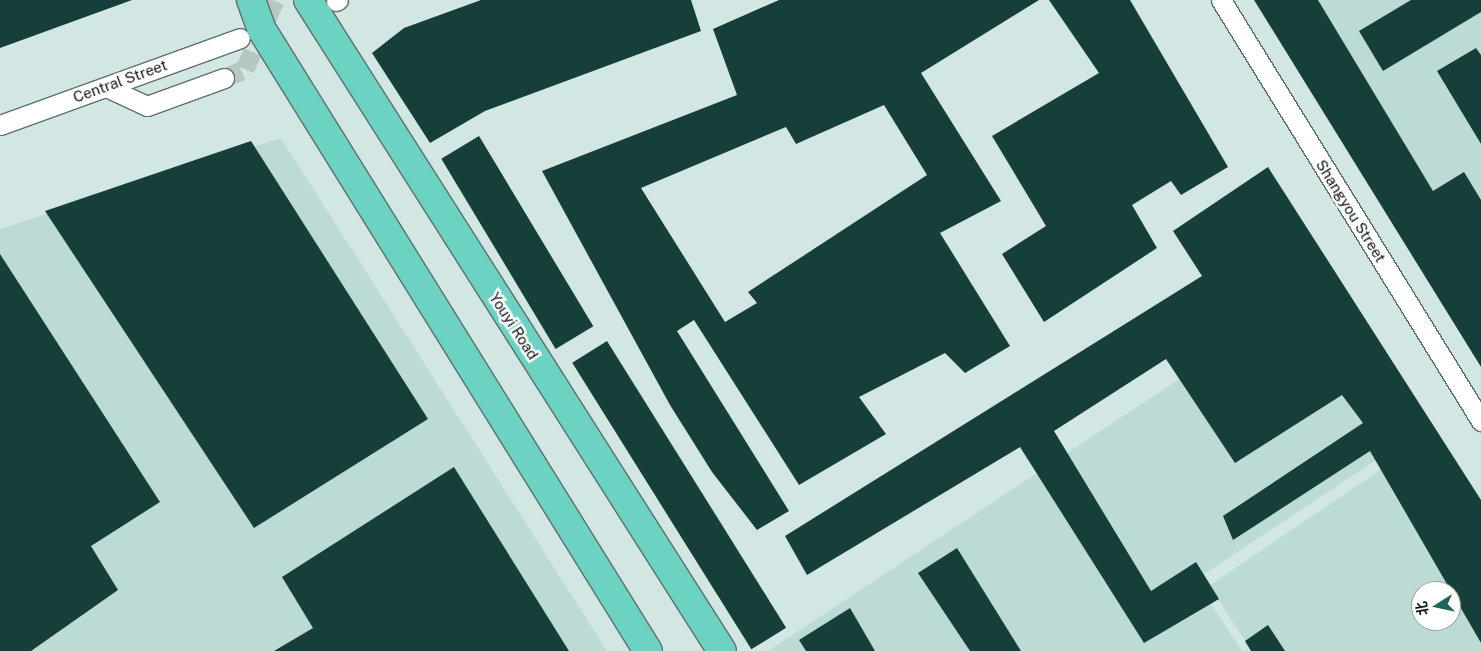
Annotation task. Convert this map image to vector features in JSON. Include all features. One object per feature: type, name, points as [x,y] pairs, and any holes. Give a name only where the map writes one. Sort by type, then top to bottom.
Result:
[{"type":"highway","points":[[251,0],[262,30],[648,651]]},
{"type":"highway","name":"Youyi Road","points":[[308,0],[722,651]]},
{"type":"street","name":"Shangyou Street","points":[[1221,0],[1481,421]]},
{"type":"street","name":"Central Street","points":[[0,125],[240,38]]},
{"type":"street","points":[[106,87],[147,106],[224,78]]},
{"type":"shaded area","points":[[1271,0],[1481,0],[1481,352]]},
{"type":"shaded area","points":[[281,138],[607,651],[0,651],[0,229]]},
{"type":"shaded area","points":[[1332,278],[1429,425],[1195,580],[1242,651],[768,651]]},
{"type":"shaded area","points":[[1432,435],[1481,522],[1481,651],[1252,651],[1209,586]]},
{"type":"building","points":[[0,0],[132,0],[0,48]]},
{"type":"building","points":[[481,0],[691,0],[701,31],[485,111],[430,143],[372,53],[404,28]]},
{"type":"building","points":[[779,0],[1039,0],[921,73],[1001,201],[940,233],[1010,346],[965,373],[945,353],[859,397],[886,434],[799,485],[694,320],[677,331],[789,511],[757,530],[712,472],[670,405],[542,171],[737,95],[713,29]],"holes":[[[884,105],[927,175],[748,292],[757,303],[725,322],[641,188],[786,127],[796,144]]]},
{"type":"building","points":[[1049,0],[1130,0],[1228,167],[1181,195],[1171,181],[1132,205],[1157,248],[1044,322],[1002,254],[1046,226],[992,136],[1099,73]]},
{"type":"building","points":[[1254,0],[1318,0],[1433,191],[1464,172],[1481,200],[1481,367]]},
{"type":"building","points":[[1411,0],[1481,0],[1481,12],[1383,71],[1359,31]]},
{"type":"building","points":[[1476,48],[1481,55],[1481,144],[1437,71]]},
{"type":"building","points":[[479,136],[593,326],[556,349],[441,159]]},
{"type":"building","points":[[251,141],[428,419],[254,528],[45,211]]},
{"type":"building","points":[[1268,167],[1481,500],[1481,643],[1461,608],[1461,581],[1445,581],[1370,451],[1233,540],[1223,516],[1363,423],[1342,395],[1235,463],[1166,359],[1054,431],[1151,591],[1196,562],[1219,599],[1144,643],[1020,447],[807,575],[785,536],[1202,276],[1173,231]]},
{"type":"building","points":[[0,254],[160,502],[91,546],[118,590],[31,651],[0,651]]},
{"type":"building","points":[[607,341],[786,628],[751,649],[572,363]]},
{"type":"building","points":[[454,467],[569,651],[274,651],[313,628],[282,577]]},
{"type":"building","points":[[957,548],[1021,651],[970,651],[918,573]]},
{"type":"building","points":[[850,608],[875,651],[806,651],[799,640]]},
{"type":"building","points":[[1268,625],[1285,651],[1251,651],[1245,641]]},
{"type":"tunnel","points":[[224,78],[245,69],[275,0]]}]
